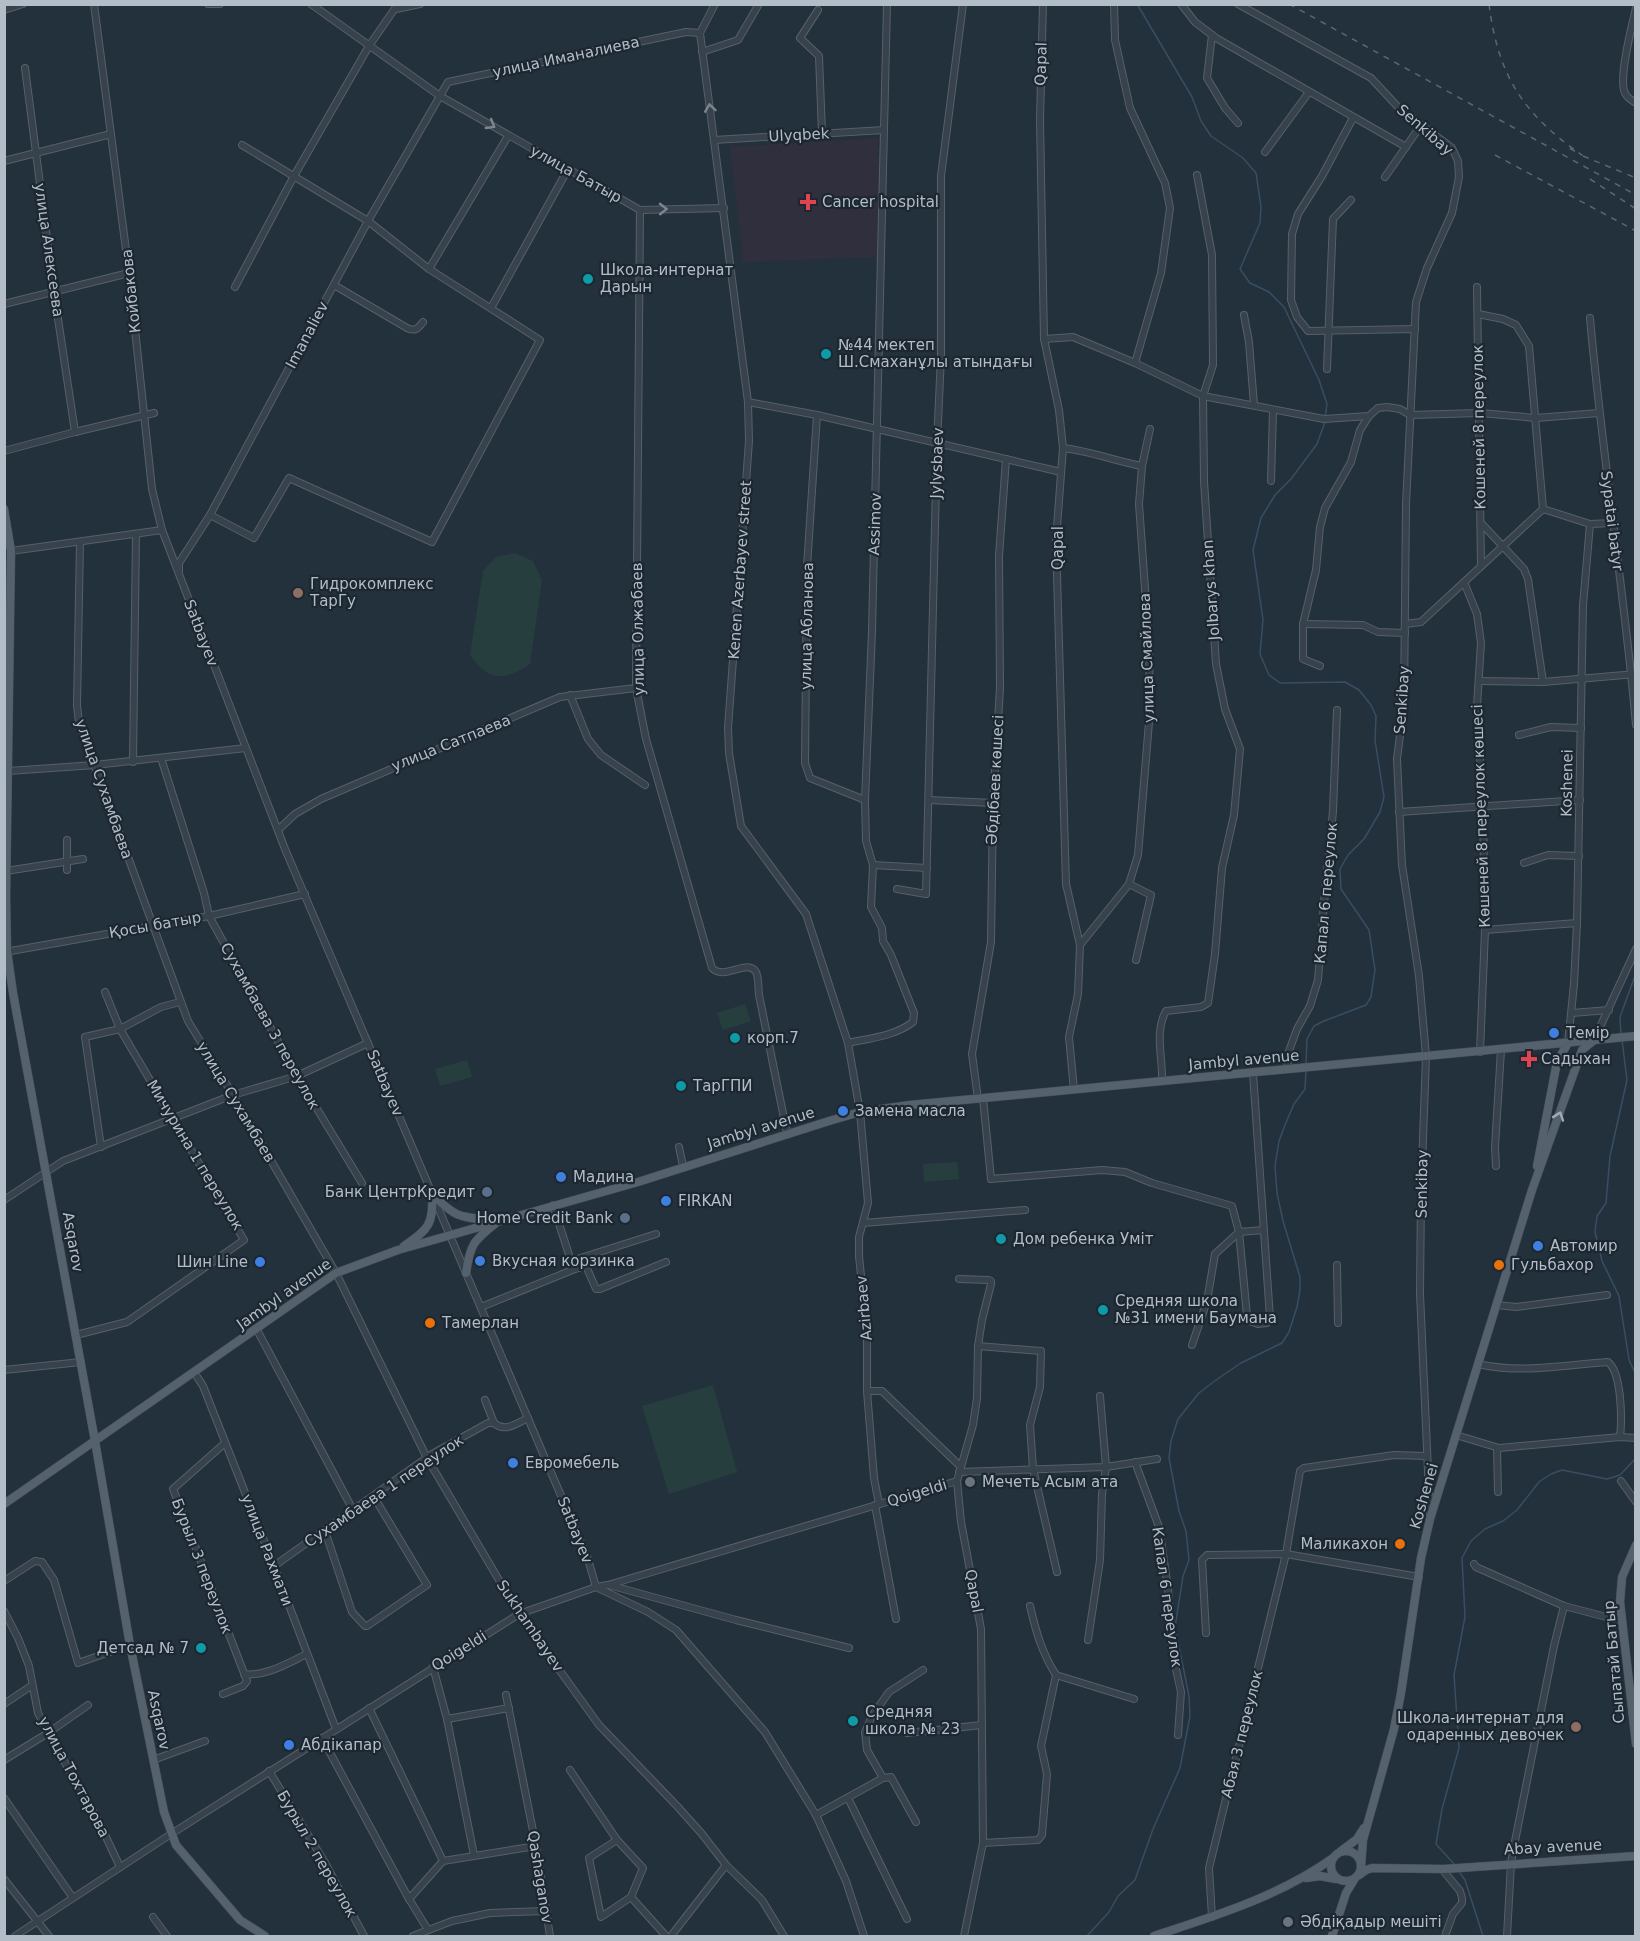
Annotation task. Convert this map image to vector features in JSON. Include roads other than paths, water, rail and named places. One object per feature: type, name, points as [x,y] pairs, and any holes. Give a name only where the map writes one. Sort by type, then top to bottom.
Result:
[{"type":"main road","name":"Asqarov","points":[[4,509],[10,551],[7,626],[6,951],[21,1043],[47,1170],[129,1645],[164,1812],[176,1845],[240,1920],[265,1936]]},
{"type":"main road","name":"Jambyl avenue","points":[[4,1504],[336,1273],[398,1250],[638,1182],[787,1133],[860,1112],[1631,1036]]},
{"type":"main road","points":[[1532,1190],[1576,1064],[1582,1050],[1594,1040]]},
{"type":"main road","points":[[1568,1043],[1576,1058],[1576,1064]]},
{"type":"main road","points":[[1532,1190],[1557,1062],[1568,1043]]},
{"type":"main road","name":"Koshenei","points":[[1370,1815],[1394,1730],[1421,1558],[1430,1519],[1532,1190]]},
{"type":"main road","points":[[432,1194],[447,1210],[459,1217],[500,1220]]},
{"type":"main road","points":[[398,1250],[423,1232],[431,1222],[432,1194]]},
{"type":"main road","points":[[466,1273],[471,1246],[500,1220]]},
{"type":"main road","name":"Сыпатай Батыр","points":[[1635,1545],[1622,1577],[1620,1602],[1635,1744]]},
{"type":"main road","points":[[1154,1936],[1212,1917],[1299,1880],[1357,1839],[1370,1815]]},
{"type":"main road","points":[[1332,1936],[1348,1888],[1359,1866],[1370,1815]]},
{"type":"main road","points":[[1340,1852],[1351,1851],[1359,1866],[1366,1870],[1388,1868]]},
{"type":"main road","name":"Abay avenue","points":[[1388,1868],[1443,1869],[1635,1856]]},
{"type":"main road","points":[[1332,1858],[1330,1867],[1344,1890],[1344,1901]]},
{"type":"main road","points":[[1299,1880],[1320,1876],[1347,1881],[1359,1866],[1372,1864],[1388,1868]]},
{"type":"street","points":[[4,10],[23,4]]},
{"type":"street","name":"Койбакова","points":[[94,4],[129,273],[152,489],[162,530],[178,576]]},
{"type":"street","points":[[208,4],[220,4]]},
{"type":"street","name":"улица Батыр","points":[[310,4],[440,96],[640,210],[724,208]]},
{"type":"street","points":[[235,288],[294,176],[369,46],[397,7],[420,4]]},
{"type":"street","points":[[700,33],[715,4]]},
{"type":"street","points":[[702,52],[738,40],[759,4]]},
{"type":"street","name":"Assimov","points":[[848,1043],[905,1028],[913,1022],[915,1013],[883,941],[882,928],[871,907],[873,865],[866,841],[865,800],[872,631],[887,4]]},
{"type":"street","name":"Jylysbaev","points":[[897,889],[926,894],[941,357],[941,176],[963,4]]},
{"type":"street","name":"Qapal","points":[[1044,4],[1040,120],[1044,339],[1059,410],[1063,448],[1056,540],[1066,884],[1080,945],[1078,994],[1069,1037],[1074,1090]]},
{"type":"street","points":[[1114,4],[1115,39],[1131,108],[1165,183],[1170,208],[1161,273],[1135,363]]},
{"type":"street","points":[[1181,4],[1195,22],[1212,35],[1406,147]]},
{"type":"street","name":"Senkibay","points":[[1238,4],[1371,78],[1399,108],[1452,148],[1458,161],[1459,177],[1452,213],[1427,268],[1416,302],[1406,504],[1404,703],[1397,759],[1402,865],[1419,976],[1426,1056],[1420,1294],[1430,1519]]},
{"type":"street","points":[[1635,8],[1623,87],[1626,95],[1635,103]]},
{"type":"street","points":[[818,10],[800,38],[819,56],[822,133]]},
{"type":"street","name":"улица Иманалиева","points":[[440,96],[448,82],[686,32],[700,33]]},
{"type":"street","name":"Kenen Azerbayev street","points":[[700,33],[748,402],[749,441],[728,728],[729,753],[741,826],[806,914],[848,1043],[860,1112]]},
{"type":"street","points":[[1212,35],[1207,78],[1225,108],[1238,123]]},
{"type":"street","name":"улица Алексеева","points":[[25,68],[75,432]]},
{"type":"street","points":[[1265,152],[1309,92]]},
{"type":"street","name":"Imanaliev","points":[[178,576],[179,563],[210,515],[368,221],[440,96]]},
{"type":"street","points":[[1353,118],[1322,176],[1298,214],[1292,234],[1291,300],[1297,317],[1308,331],[1415,329]]},
{"type":"street","points":[[1385,177],[1421,125]]},
{"type":"street","name":"Ulyqbek","points":[[714,140],[884,130]]},
{"type":"street","points":[[4,161],[111,134]]},
{"type":"street","points":[[429,269],[508,136]]},
{"type":"street","points":[[210,515],[254,538],[289,478],[432,542],[540,340],[429,269],[368,221],[242,145]]},
{"type":"street","points":[[491,308],[568,169]]},
{"type":"street","name":"Jolbarys khan","points":[[1162,1081],[1159,1030],[1166,1011],[1201,1007],[1208,1003],[1215,954],[1222,868],[1234,815],[1240,749],[1225,709],[1216,664],[1204,481],[1203,396],[1213,365],[1212,255],[1197,175]]},
{"type":"street","points":[[1327,369],[1333,219],[1351,200]]},
{"type":"street","name":"улица Олжабаев","points":[[640,210],[636,688],[646,739],[712,968],[715,972],[721,973],[749,967],[757,974],[759,995],[787,1133]]},
{"type":"street","points":[[4,304],[129,273]]},
{"type":"street","points":[[334,285],[407,328],[418,329],[423,322]]},
{"type":"street","name":"Кошеней 8 переулок","points":[[1477,287],[1481,567]]},
{"type":"street","points":[[1478,314],[1503,319],[1516,325],[1529,346],[1543,508]]},
{"type":"street","points":[[1244,315],[1249,342],[1254,405]]},
{"type":"street","name":"Sypatai batyr","points":[[1590,318],[1599,413],[1633,674],[1635,725]]},
{"type":"street","points":[[1044,339],[1073,337],[1135,363],[1203,396],[1324,419],[1369,417]]},
{"type":"street","points":[[748,402],[817,415],[1061,472]]},
{"type":"street","points":[[1320,666],[1303,659],[1303,624],[1316,570],[1320,527],[1325,508],[1351,462],[1360,430],[1378,408],[1400,409],[1410,415],[1480,413],[1536,418],[1599,413]]},
{"type":"street","points":[[1271,481],[1273,410]]},
{"type":"street","points":[[4,451],[154,413]]},
{"type":"street","name":"улица Абланова","points":[[817,415],[807,567],[805,763],[810,778],[865,800]]},
{"type":"street","name":"улица Смайлова","points":[[1080,945],[1129,885],[1138,855],[1150,710],[1149,645],[1139,504],[1142,466],[1150,429]]},
{"type":"street","points":[[1063,448],[1084,450],[1142,466]]},
{"type":"street","name":"Әбдібаев көшесі","points":[[1006,459],[999,556],[1000,688],[993,803],[992,942],[972,1054],[981,1099],[991,1179],[1082,1170],[1125,1172],[1152,1183],[1232,1206],[1239,1232]]},
{"type":"street","points":[[1543,508],[1590,525],[1613,523]]},
{"type":"street","points":[[1405,624],[1421,622],[1543,508]]},
{"type":"street","points":[[1481,522],[1524,569],[1528,579],[1543,682]]},
{"type":"street","name":"Koshenei","points":[[1568,1043],[1577,923],[1583,605],[1590,525]]},
{"type":"street","points":[[10,551],[162,530]]},
{"type":"street","points":[[133,762],[136,534]]},
{"type":"street","name":"улица Сухамбаева","points":[[80,542],[77,705],[81,734],[152,925]]},
{"type":"street","name":"Satbayev","points":[[178,576],[278,830],[588,1559],[596,1587]]},
{"type":"street","name":"Көшеней 8 переулок көшесі","points":[[1464,582],[1477,614],[1481,643],[1477,706],[1483,808],[1485,930],[1480,1052]]},
{"type":"street","points":[[1303,624],[1364,625],[1378,632],[1405,633]]},
{"type":"street","points":[[1480,681],[1543,682],[1633,674]]},
{"type":"street","name":"улица Сатпаева","points":[[278,830],[295,814],[321,799],[560,697],[636,688]]},
{"type":"street","points":[[570,695],[588,739],[601,755],[645,785]]},
{"type":"street","name":"Капал 6 переулок","points":[[1287,1069],[1289,1051],[1297,1029],[1310,1006],[1318,980],[1333,811],[1337,710]]},
{"type":"street","points":[[1519,735],[1551,727],[1581,728]]},
{"type":"street","points":[[8,771],[133,762],[246,748]]},
{"type":"street","name":"Сухамбаева 3 переулок","points":[[161,759],[209,916],[297,1076],[362,1183]]},
{"type":"street","points":[[929,800],[993,803]]},
{"type":"street","points":[[1399,812],[1580,801]]},
{"type":"street","points":[[67,840],[67,870]]},
{"type":"street","points":[[1524,863],[1548,855],[1579,856]]},
{"type":"street","points":[[6,872],[83,859]]},
{"type":"street","points":[[873,865],[927,868]]},
{"type":"street","points":[[1129,885],[1150,895],[1136,960]]},
{"type":"street","name":"Қосы батыр","points":[[6,951],[209,916],[305,894]]},
{"type":"street","points":[[1485,930],[1577,923]]},
{"type":"street","name":"улица Сухамбаев","points":[[152,925],[188,1021],[336,1273]]},
{"type":"street","points":[[1594,1040],[1635,949]]},
{"type":"street","name":"Мичурина 1 переулок","points":[[76,1335],[127,1322],[244,1240],[120,1029],[105,992]]},
{"type":"street","points":[[101,1147],[85,1037],[120,1029],[161,1007],[180,1002]]},
{"type":"street","points":[[1572,1013],[1609,1010]]},
{"type":"street","points":[[4,1200],[63,1161],[233,1095],[297,1076],[368,1043]]},
{"type":"street","points":[[1496,1167],[1495,1147],[1501,1050]]},
{"type":"street","points":[[1239,1232],[1247,1316],[1250,1321],[1258,1324],[1267,1323],[1270,1318],[1253,1072]]},
{"type":"street","name":"Azirbaev","points":[[860,1112],[868,1203],[859,1237],[867,1335],[867,1391],[877,1504],[896,1619]]},
{"type":"street","points":[[679,1147],[683,1166]]},
{"type":"street","points":[[553,1205],[575,1269]]},
{"type":"street","points":[[863,1223],[1024,1210]]},
{"type":"street","points":[[1192,1345],[1207,1301],[1215,1254],[1239,1232],[1264,1230]]},
{"type":"street","points":[[571,1261],[656,1234]]},
{"type":"street","points":[[481,1307],[586,1266],[596,1288],[600,1288],[666,1262]]},
{"type":"street","points":[[1337,1265],[1338,1323]]},
{"type":"street","name":"Sukhambayev","points":[[336,1273],[427,1458],[519,1614],[598,1725],[677,1806],[726,1865],[762,1900],[784,1936]]},
{"type":"street","name":"Qapal","points":[[959,1279],[991,1281],[978,1346],[977,1398],[973,1425],[957,1481],[961,1522],[981,1629],[983,1844],[964,1936]]},
{"type":"street","points":[[1497,1305],[1516,1307],[1607,1295]]},
{"type":"street","points":[[257,1330],[353,1510]]},
{"type":"street","points":[[978,1346],[1041,1351],[1040,1387],[1030,1425],[1033,1469],[1057,1572]]},
{"type":"street","points":[[4,1370],[81,1362]]},
{"type":"street","points":[[1478,1364],[1498,1368],[1566,1367],[1608,1362],[1614,1369],[1617,1380],[1622,1419],[1620,1437]]},
{"type":"street","name":"улица Рахмати","points":[[194,1372],[203,1386],[336,1729]]},
{"type":"street","points":[[867,1391],[882,1391],[960,1469],[1106,1467],[1157,1459]]},
{"type":"street","points":[[1088,1640],[1100,1560],[1102,1494],[1106,1467],[1100,1396]]},
{"type":"street","points":[[485,1400],[494,1423]]},
{"type":"street","name":"Сухамбаева 1 переулок","points":[[274,1566],[427,1458],[488,1423],[505,1428],[528,1418]]},
{"type":"street","points":[[1456,1435],[1497,1448],[1620,1437],[1635,1438]]},
{"type":"street","name":"Бурыл 3 переулок","points":[[225,1443],[173,1491],[244,1674]]},
{"type":"street","points":[[1497,1448],[1498,1492]]},
{"type":"street","name":"Абая 3 переулок","points":[[1212,1917],[1209,1868],[1286,1554],[1300,1471],[1304,1468],[1394,1455],[1427,1456]]},
{"type":"street","name":"Капал 6 переулок","points":[[1135,1462],[1159,1527],[1168,1588],[1172,1651],[1181,1692],[1178,1735]]},
{"type":"street","name":"Qoigeldi","points":[[15,1936],[269,1771],[519,1614],[596,1587],[957,1481]]},
{"type":"street","points":[[1621,1481],[1635,1502]]},
{"type":"street","points":[[325,1531],[352,1612],[367,1626],[427,1585],[374,1497]]},
{"type":"street","points":[[1206,1633],[1202,1581],[1204,1557],[1286,1554],[1419,1577]]},
{"type":"street","points":[[4,1581],[35,1561],[42,1562],[54,1580],[78,1663],[129,1645]]},
{"type":"street","points":[[1474,1564],[1476,1567],[1564,1606],[1622,1622]]},
{"type":"street","points":[[608,1585],[849,1648]]},
{"type":"street","points":[[596,1587],[648,1612],[676,1630],[765,1732],[816,1815],[846,1881],[864,1936]]},
{"type":"street","points":[[1030,1606],[1037,1639],[1047,1662],[1056,1675],[1134,1699]]},
{"type":"street","points":[[1506,1936],[1511,1863],[1564,1606]]},
{"type":"street","name":"улица Тохтарова","points":[[4,1611],[29,1666],[38,1713],[99,1822],[120,1867]]},
{"type":"street","points":[[244,1674],[252,1675],[269,1671],[308,1654]]},
{"type":"street","points":[[433,1667],[447,1719],[474,1855]]},
{"type":"street","points":[[883,1778],[867,1750],[865,1732],[872,1716],[889,1692],[923,1670]]},
{"type":"street","points":[[223,1694],[243,1686],[247,1681],[244,1674]]},
{"type":"street","points":[[983,1844],[1038,1840],[1042,1835],[1047,1774],[1041,1746],[1056,1675]]},
{"type":"street","points":[[4,1704],[32,1686]]},
{"type":"street","name":"Qashaganov","points":[[506,1695],[536,1846],[550,1936]]},
{"type":"street","points":[[4,1760],[88,1705]]},
{"type":"street","points":[[369,1708],[443,1861]]},
{"type":"street","points":[[447,1719],[509,1708]]},
{"type":"street","points":[[907,1733],[982,1725]]},
{"type":"street","points":[[322,1738],[428,1930]]},
{"type":"street","points":[[153,1760],[205,1741]]},
{"type":"street","points":[[570,1770],[617,1840],[643,1868],[631,1897],[601,1917],[589,1858],[617,1840]]},
{"type":"street","name":"Бурыл 2 переулок","points":[[269,1771],[324,1861],[364,1936]]},
{"type":"street","points":[[816,1815],[883,1778],[891,1777],[916,1822]]},
{"type":"street","points":[[4,1798],[73,1898]]},
{"type":"street","points":[[848,1798],[907,1919]]},
{"type":"street","points":[[409,1899],[443,1861],[536,1846]]},
{"type":"street","points":[[671,1936],[726,1865]]},
{"type":"street","points":[[1443,1869],[1460,1891],[1462,1898],[1462,1903],[1453,1914],[1444,1936]]},
{"type":"street","points":[[4,1879],[49,1936]]},
{"type":"street","points":[[631,1897],[666,1936]]},
{"type":"street","points":[[417,1936],[452,1921],[490,1913],[547,1911]]},
{"type":"street","points":[[153,1917],[167,1936]]},
{"type":"waterway","points":[[1137,4],[1192,97],[1201,121],[1211,136],[1243,158],[1256,173],[1261,207],[1260,223],[1240,269],[1250,283],[1269,292],[1284,307],[1319,380],[1327,404],[1325,418]]},
{"type":"waterway","points":[[1306,1064],[1307,1039],[1314,1026],[1366,1005],[1371,997],[1375,970],[1369,930],[1341,889],[1340,869],[1348,855],[1364,839],[1380,812],[1384,797],[1375,740],[1376,716],[1371,705],[1359,690],[1345,682],[1280,683],[1269,675],[1260,654],[1263,620],[1253,550],[1261,518],[1275,495],[1291,479],[1317,444],[1325,422]]},
{"type":"waterway","points":[[1621,1036],[1620,1017],[1636,973]]},
{"type":"waterway","points":[[1622,1040],[1627,1080],[1610,1156],[1606,1203],[1597,1216],[1595,1232],[1602,1261],[1619,1296],[1629,1360],[1636,1375]]},
{"type":"waterway","points":[[1087,1936],[1109,1912],[1118,1896],[1135,1880],[1153,1829],[1180,1768],[1190,1716],[1189,1696],[1175,1627],[1183,1576],[1189,1560],[1186,1531],[1179,1511],[1169,1458],[1171,1441],[1178,1419],[1199,1393],[1216,1380],[1241,1363],[1282,1343],[1289,1332],[1297,1307],[1300,1277],[1283,1221],[1277,1193],[1275,1166],[1279,1141],[1285,1125],[1294,1104],[1305,1089],[1306,1071]]},
{"type":"waterway","points":[[1454,1864],[1436,1844],[1442,1809],[1459,1748],[1454,1675],[1465,1617],[1462,1558],[1471,1541],[1485,1529],[1503,1521],[1517,1510],[1539,1482],[1551,1474],[1562,1470],[1607,1479],[1620,1475],[1636,1458]]},
{"type":"waterway","points":[[1458,1870],[1465,1880],[1483,1936]]},
{"type":"railway","points":[[1289,4],[1636,195]]},
{"type":"railway","points":[[1489,4],[1493,29],[1507,73],[1529,108],[1561,140],[1582,155],[1567,147]]},
{"type":"railway","points":[[1495,155],[1636,231]]},
{"type":"railway","points":[[1583,156],[1636,178]]},
{"type":"railway","points":[[1590,179],[1636,209]]},
{"type":"place","name":"Cancer hospital","points":[[808,202]]},
{"type":"place","name":"Школа-интернат Дарын","points":[[588,279]]},
{"type":"place","name":"№44 мектеп Ш.Смаханұлы атындағы","points":[[826,354]]},
{"type":"place","name":"Гидрокомплекс ТарГу","points":[[298,593]]},
{"type":"place","name":"Темір","points":[[1554,1033]]},
{"type":"place","name":"корп.7","points":[[735,1038]]},
{"type":"place","name":"Садыхан","points":[[1529,1059]]},
{"type":"place","name":"ТарГПИ","points":[[681,1086]]},
{"type":"place","name":"Замена масла","points":[[843,1111]]},
{"type":"place","name":"Мадина","points":[[561,1177]]},
{"type":"place","name":"Банк ЦентрКредит","points":[[487,1192]]},
{"type":"place","name":"FIRKAN","points":[[666,1201]]},
{"type":"place","name":"Home Credit Bank","points":[[625,1218]]},
{"type":"place","name":"Дом ребенка Умiт","points":[[1001,1239]]},
{"type":"place","name":"Автомир","points":[[1538,1246]]},
{"type":"place","name":"Вкусная корзинка","points":[[480,1261]]},
{"type":"place","name":"Шин Line","points":[[260,1262]]},
{"type":"place","name":"Гульбахор","points":[[1499,1265]]},
{"type":"place","name":"Средняя школа №31 имени Баумана","points":[[1103,1310]]},
{"type":"place","name":"Тамерлан","points":[[430,1323]]},
{"type":"place","name":"Евромебель","points":[[513,1463]]},
{"type":"place","name":"Мечеть Асым ата","points":[[970,1482]]},
{"type":"place","name":"Маликахон","points":[[1400,1544]]},
{"type":"place","name":"Детсад № 7","points":[[201,1648]]},
{"type":"place","name":"Средняя школа № 23","points":[[853,1721]]},
{"type":"place","name":"Школа-интернат для одаренных девочек","points":[[1576,1727]]},
{"type":"place","name":"Абдiкапар","points":[[289,1745]]},
{"type":"place","name":"Әбдіқадыр мешіті","points":[[1288,1922]]}]
